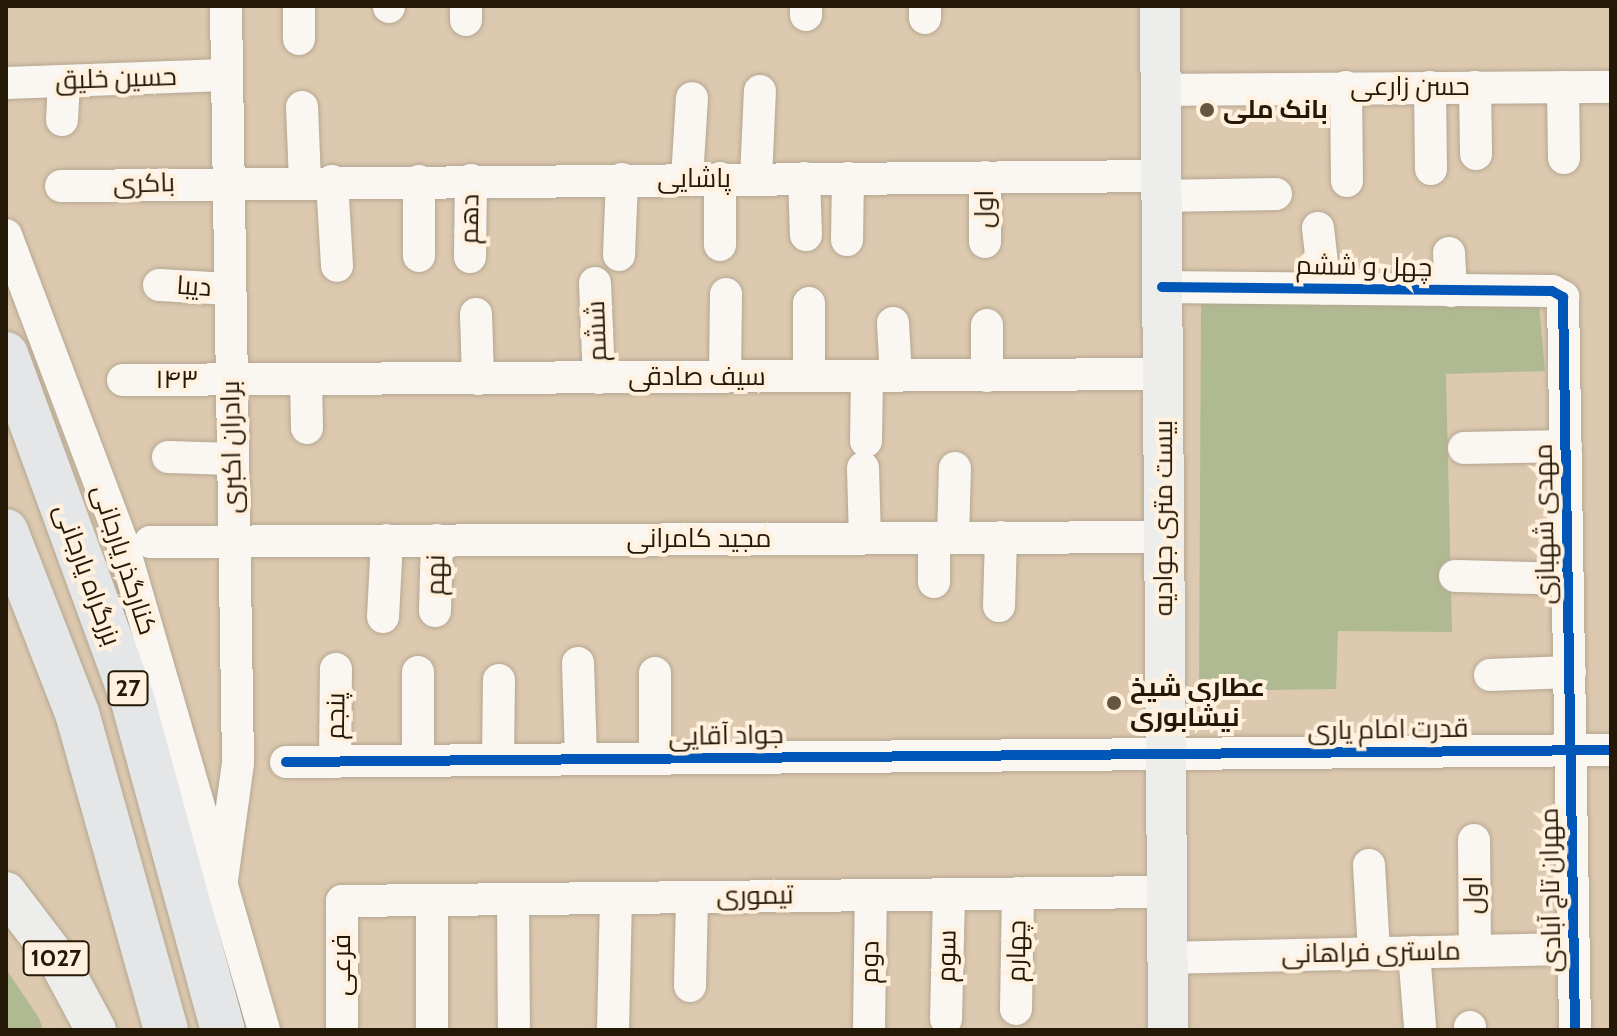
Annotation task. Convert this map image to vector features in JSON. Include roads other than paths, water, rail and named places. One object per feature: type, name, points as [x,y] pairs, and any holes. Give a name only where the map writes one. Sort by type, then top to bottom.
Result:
[{"type":"highway","name":"بزرگراه یارجانی","points":[[6,354],[132,698],[223,1030]]},
{"type":"highway","name":"27","points":[[6,531],[77,713],[166,1030]]},
{"type":"main road","name":"بیست متری جوادیه","points":[[1160,6],[1168,1030]]},
{"type":"main road","name":"1027","points":[[6,892],[60,963],[96,1030]]},
{"type":"street","name":"برادران اکبری","points":[[221,887],[238,763],[228,289],[226,6]]},
{"type":"street","points":[[299,6],[299,39]]},
{"type":"street","name":"حسین خلیق","points":[[6,83],[226,75]]},
{"type":"street","points":[[62,120],[64,81]]},
{"type":"street","points":[[1346,87],[1347,181]]},
{"type":"street","points":[[1430,87],[1431,169]]},
{"type":"street","points":[[1475,87],[1476,154]]},
{"type":"street","points":[[1563,87],[1564,158]]},
{"type":"street","name":"حسن زارعی","points":[[1160,90],[1611,87]]},
{"type":"street","points":[[756,178],[760,91]]},
{"type":"street","points":[[687,179],[692,98]]},
{"type":"street","points":[[302,107],[337,266]]},
{"type":"street","name":"پاشایی","points":[[227,181],[985,177],[1276,194]]},
{"type":"street","name":"اول","points":[[985,177],[985,242]]},
{"type":"street","points":[[720,178],[720,245]]},
{"type":"street","points":[[804,178],[806,235]]},
{"type":"street","points":[[847,240],[848,178]]},
{"type":"street","points":[[619,255],[622,179]]},
{"type":"street","name":"دهم","points":[[470,257],[471,180]]},
{"type":"street","name":"باکری","points":[[61,186],[227,181]]},
{"type":"street","points":[[419,181],[419,256]]},
{"type":"street","points":[[1318,228],[1325,289]]},
{"type":"street","name":"کنارگذر یارجانی","points":[[6,235],[122,542],[264,1030]]},
{"type":"street","points":[[1449,253],[1451,291]]},
{"type":"street","name":"ششم","points":[[595,283],[599,378]]},
{"type":"street","name":"دیبا","points":[[159,285],[228,289]]},
{"type":"street","name":"چهل و ششم","points":[[1162,287],[1552,291],[1563,297]]},
{"type":"street","points":[[725,377],[726,294]]},
{"type":"street","name":"مهدی شهبازی","points":[[1563,297],[1571,750]]},
{"type":"street","points":[[809,303],[809,376]]},
{"type":"street","points":[[476,314],[478,379]]},
{"type":"street","points":[[865,538],[864,454],[893,323]]},
{"type":"street","points":[[987,325],[987,376]]},
{"type":"street","name":"سیف صادقی","points":[[230,380],[1163,374]]},
{"type":"street","name":"۱۴۳","points":[[123,380],[230,380]]},
{"type":"street","points":[[306,380],[307,428]]},
{"type":"street","points":[[1464,448],[1566,446]]},
{"type":"street","points":[[168,457],[232,459]]},
{"type":"street","points":[[934,582],[955,468]]},
{"type":"street","points":[[999,606],[1001,537]]},
{"type":"street","name":"مجید کامرانی","points":[[150,542],[1164,537]]},
{"type":"street","points":[[383,617],[387,540]]},
{"type":"street","name":"نهم","points":[[435,611],[437,540]]},
{"type":"street","points":[[1455,576],[1568,579]]},
{"type":"street","points":[[578,663],[581,759]]},
{"type":"street","name":"پنجم","points":[[335,762],[336,669]]},
{"type":"street","points":[[418,672],[418,761]]},
{"type":"street","points":[[1490,675],[1570,672]]},
{"type":"street","points":[[655,673],[655,759]]},
{"type":"street","points":[[498,760],[499,680]]},
{"type":"street","name":"مهران تاج آبادی","points":[[1571,750],[1575,1030]]},
{"type":"street","name":"قدرت امام یاری","points":[[1166,754],[1611,750]]},
{"type":"street","name":"جواد آقایی","points":[[286,762],[1166,754]]},
{"type":"street","name":"اول","points":[[1474,840],[1475,951]]},
{"type":"street","points":[[1369,865],[1374,953]]},
{"type":"street","name":"تیموری","points":[[342,901],[1167,892]]},
{"type":"street","name":"چهارم","points":[[1016,1009],[1018,893]]},
{"type":"street","name":"سوم","points":[[946,1019],[949,894]]},
{"type":"street","name":"دوم","points":[[869,1030],[871,895]]},
{"type":"street","points":[[690,986],[692,897]]},
{"type":"street","points":[[613,1030],[616,898]]},
{"type":"street","points":[[513,899],[514,1030]]},
{"type":"street","points":[[432,900],[432,1030]]},
{"type":"street","name":"فرعی","points":[[342,901],[342,1028]]},
{"type":"street","name":"ماستری فراهانی","points":[[1168,958],[1574,949]]},
{"type":"street","points":[[1414,952],[1420,1027]]},
{"type":"place","name":"بانک ملی","points":[[1207,110]]},
{"type":"place","name":"عطاری شیخ نیشابوری","points":[[1114,703]]}]
